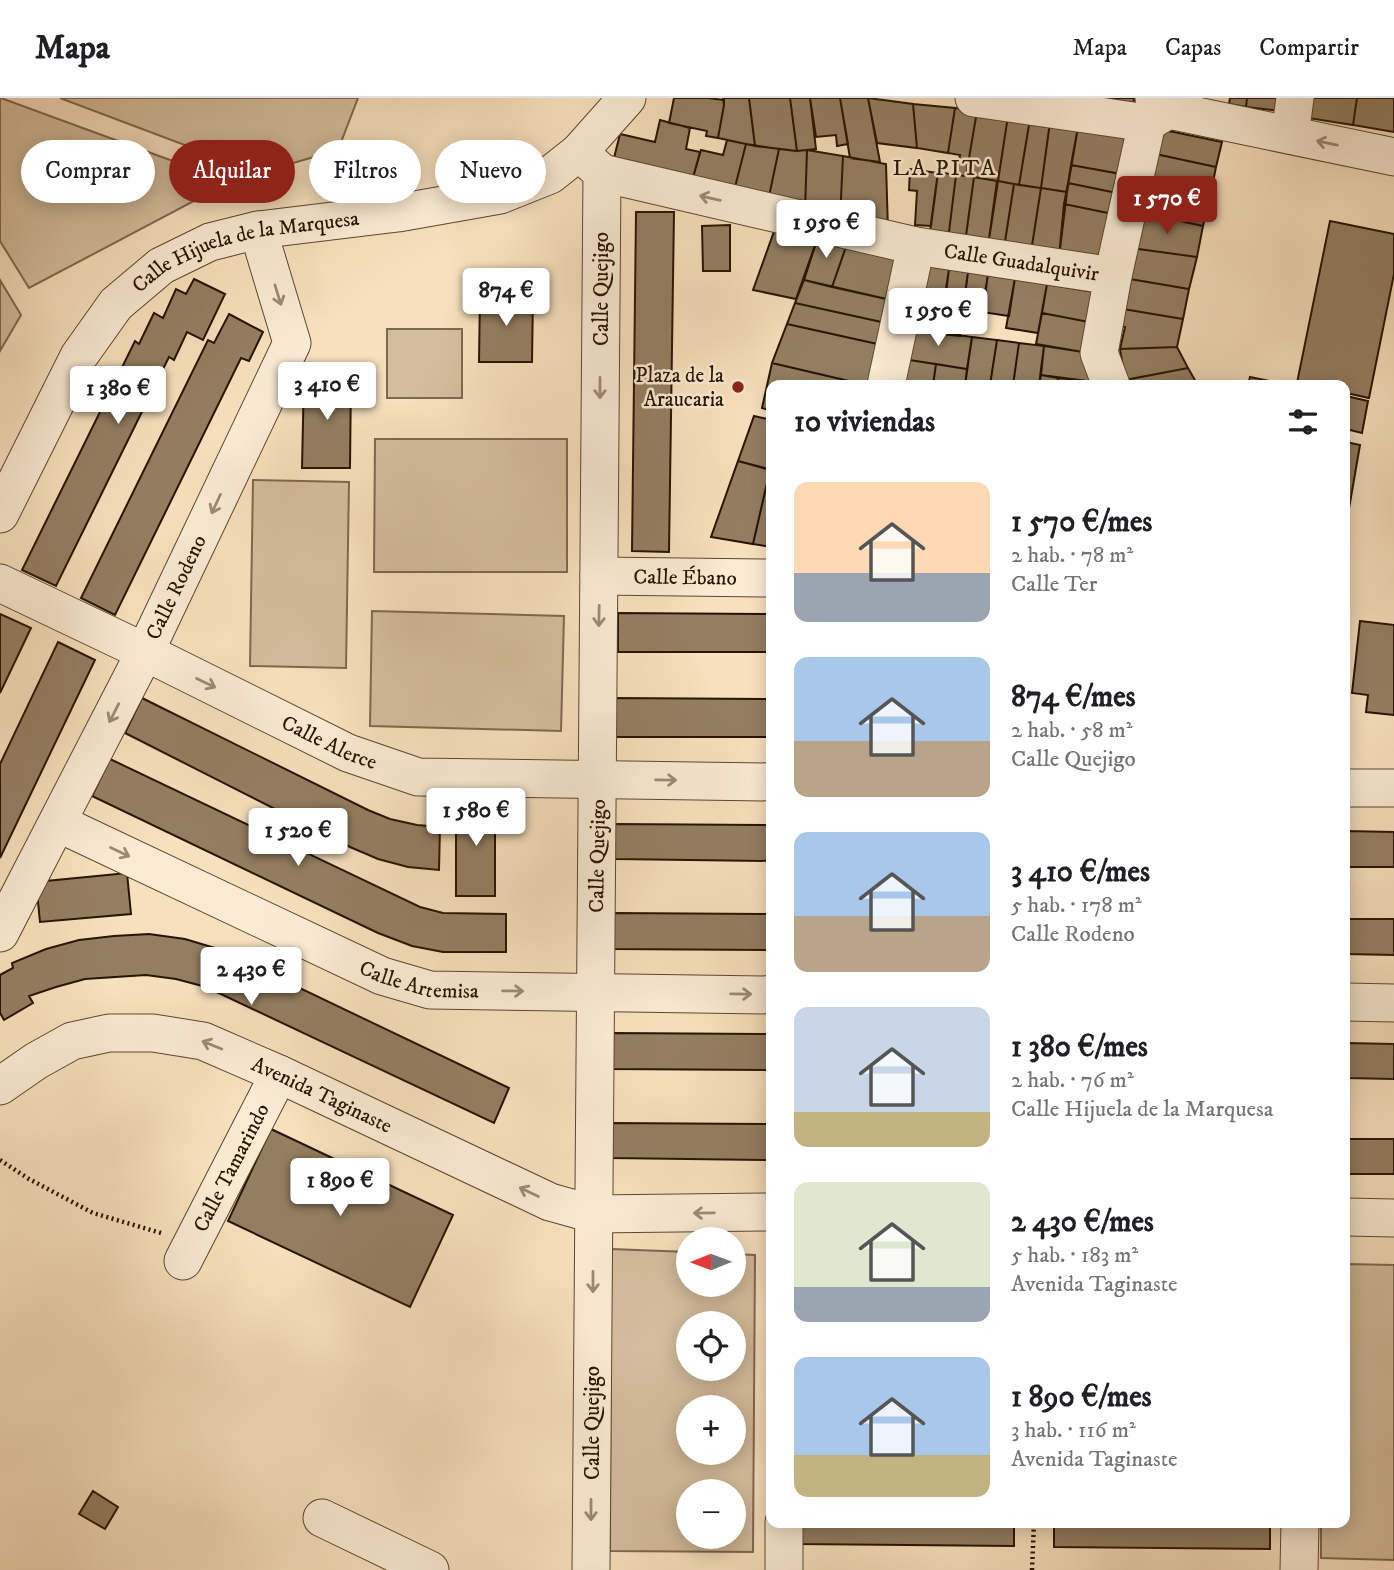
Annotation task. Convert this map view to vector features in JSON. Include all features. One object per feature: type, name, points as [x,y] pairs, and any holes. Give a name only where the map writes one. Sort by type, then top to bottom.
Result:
[{"type":"street","name":"Calle Hijuela de la Marquesa","points":[[0,514],[79,356],[116,304],[161,267],[210,242],[258,230],[397,213],[500,195],[590,163],[627,98]]},
{"type":"street","points":[[974,98],[1156,110],[1394,157]]},
{"type":"street","points":[[1290,135],[1295,98]]},
{"type":"street","points":[[1109,380],[1099,353],[1113,276],[1156,110]]},
{"type":"street","name":"Calle Guadalquivir","points":[[590,163],[916,246],[1113,276]]},
{"type":"street","name":"Calle Quejigo","points":[[590,163],[599,576],[591,1570]]},
{"type":"street","name":"Calle Rodeno","points":[[0,933],[145,652],[292,342],[258,230]]},
{"type":"street","points":[[887,380],[916,246]]},
{"type":"street","name":"Calle Ébano","points":[[599,576],[766,578]]},
{"type":"street","name":"Calle Alerce","points":[[0,583],[348,753],[418,777],[766,782]]},
{"type":"street","points":[[1350,788],[1394,788]]},
{"type":"street","name":"Calle Artemisa","points":[[58,823],[382,976],[430,990],[766,995]]},
{"type":"street","points":[[1350,1002],[1394,1003]]},
{"type":"street","name":"Avenida Taginaste","points":[[0,1086],[36,1061],[72,1041],[109,1033],[153,1033],[203,1041],[550,1202],[593,1214],[766,1212]]},
{"type":"street","name":"Calle Tamarindo","points":[[188,1251],[279,1074]]},
{"type":"street","points":[[1350,1217],[1394,1219]]},
{"type":"street","points":[[323,1518],[430,1570]]},
{"type":"street","points":[[784,1528],[784,1570]]},
{"type":"street","points":[[1299,1570],[1300,1528]]},
{"type":"path","points":[[0,1160],[29,1179],[93,1213],[188,1251]]},
{"type":"path","points":[[1032,1570],[1034,1528]]},
{"type":"shaded area","points":[[0,98],[115,140],[21,140],[21,203],[155,203],[155,155],[169,160],[169,203],[190,203],[29,288],[0,241]]},
{"type":"shaded area","points":[[60,98],[358,98],[342,140],[309,140],[309,158],[295,163],[295,140],[171,140]]},
{"type":"shaded area","points":[[0,280],[21,315],[0,351]]},
{"type":"shaded area","points":[[387,329],[462,329],[462,398],[387,398]]},
{"type":"shaded area","points":[[375,439],[567,439],[567,572],[374,572]]},
{"type":"shaded area","points":[[253,480],[349,482],[346,668],[250,666]]},
{"type":"shaded area","points":[[372,611],[564,616],[561,731],[370,726]]},
{"type":"shaded area","points":[[611,1249],[676,1252],[676,1297],[746,1297],[746,1255],[755,1255],[753,1552],[610,1551]]},
{"type":"shaded area","points":[[1350,1264],[1394,1265],[1394,1560],[1321,1558],[1321,1528],[1350,1528]]},
{"type":"building","points":[[674,98],[724,100],[718,138],[706,136],[707,131],[669,123]]},
{"type":"building","points":[[723,98],[749,98],[755,146],[718,138]]},
{"type":"building","points":[[749,98],[790,98],[797,151],[755,146]]},
{"type":"building","points":[[790,98],[810,98],[816,149],[797,151]]},
{"type":"building","points":[[810,98],[840,98],[848,144],[837,146],[836,135],[816,137]]},
{"type":"building","points":[[840,98],[868,98],[880,162],[850,158]]},
{"type":"building","points":[[868,98],[913,104],[917,148],[877,143]]},
{"type":"building","points":[[1098,98],[1134,98],[1133,109]]},
{"type":"building","points":[[1230,98],[1247,98],[1246,107],[1229,104]]},
{"type":"building","points":[[1247,98],[1282,98],[1280,111],[1246,107]]},
{"type":"building","points":[[1304,98],[1357,98],[1353,125],[1302,117]]},
{"type":"building","points":[[1357,98],[1394,98],[1394,132],[1353,125]]},
{"type":"building","points":[[913,104],[955,108],[948,153],[917,148]]},
{"type":"building","points":[[955,108],[977,111],[966,176],[956,175],[960,155],[948,153]]},
{"type":"building","points":[[977,111],[1008,116],[998,181],[966,176]]},
{"type":"building","points":[[1008,116],[1030,119],[1019,185],[998,181]]},
{"type":"building","points":[[1030,119],[1050,122],[1041,188],[1019,185]]},
{"type":"building","points":[[660,120],[690,128],[686,149],[700,152],[692,181],[613,162],[620,134],[655,142]]},
{"type":"building","points":[[1050,122],[1078,127],[1067,192],[1041,188]]},
{"type":"building","points":[[1078,127],[1128,135],[1121,174],[1071,165]]},
{"type":"building","points":[[1164,130],[1222,142],[1216,167],[1151,153]]},
{"type":"building","points":[[727,140],[746,144],[734,191],[692,181],[701,150],[723,155]]},
{"type":"building","points":[[746,144],[779,149],[768,201],[734,191]]},
{"type":"building","points":[[779,149],[807,150],[805,211],[768,201]]},
{"type":"building","points":[[807,150],[843,156],[840,219],[805,211]]},
{"type":"building","points":[[1151,153],[1216,167],[1211,192],[1146,177]]},
{"type":"building","points":[[843,156],[886,164],[888,230],[840,219]]},
{"type":"building","points":[[1071,165],[1121,174],[1117,193],[1068,183]]},
{"type":"building","points":[[910,169],[938,173],[931,226],[915,225],[917,191],[909,190]]},
{"type":"building","points":[[938,172],[956,175],[948,240],[929,238]]},
{"type":"building","points":[[956,175],[974,177],[965,243],[948,240]]},
{"type":"building","points":[[974,177],[997,181],[988,246],[965,243]]},
{"type":"building","points":[[1146,177],[1211,192],[1203,226],[1139,212]]},
{"type":"building","points":[[998,181],[1014,184],[1004,248],[988,246]]},
{"type":"building","points":[[1068,183],[1117,193],[1113,214],[1064,204]]},
{"type":"building","points":[[1014,184],[1041,188],[1031,252],[1004,248]]},
{"type":"building","points":[[1041,188],[1067,192],[1059,257],[1031,252]]},
{"type":"building","points":[[1064,204],[1113,214],[1100,263],[1059,257]]},
{"type":"building","points":[[636,212],[674,212],[669,552],[632,551]]},
{"type":"building","points":[[1139,212],[1203,226],[1197,257],[1131,248]]},
{"type":"building","points":[[1330,221],[1394,234],[1394,274],[1369,398],[1350,394],[1350,380],[1298,380]]},
{"type":"building","points":[[730,225],[730,271],[703,271],[702,226]]},
{"type":"building","points":[[776,226],[819,234],[796,299],[753,290]]},
{"type":"building","points":[[819,234],[848,241],[832,287],[804,280]]},
{"type":"building","points":[[848,241],[903,251],[891,300],[832,287]]},
{"type":"building","points":[[1131,248],[1197,257],[1189,289],[1124,278]]},
{"type":"building","points":[[921,265],[949,269],[944,302],[916,298]]},
{"type":"building","points":[[949,269],[968,272],[960,336],[941,334]]},
{"type":"building","points":[[968,272],[988,274],[981,325],[961,322]]},
{"type":"building","points":[[988,274],[1015,278],[1009,316],[982,312]]},
{"type":"building","points":[[1015,278],[1047,284],[1038,333],[1006,328]]},
{"type":"building","points":[[1124,278],[1189,289],[1183,319],[1117,308]]},
{"type":"building","points":[[194,279],[225,294],[203,340],[187,332],[174,360],[169,357],[56,586],[22,570],[135,341],[139,344],[154,313],[163,318],[176,289],[186,294]]},
{"type":"building","points":[[804,280],[891,300],[886,323],[795,303]]},
{"type":"building","points":[[1047,284],[1094,292],[1089,322],[1042,313]]},
{"type":"building","points":[[480,294],[533,295],[532,362],[479,362]]},
{"type":"building","points":[[916,298],[944,302],[941,334],[909,328]]},
{"type":"building","points":[[795,303],[886,323],[882,345],[787,324]]},
{"type":"building","points":[[1117,308],[1183,319],[1177,347],[1120,349],[1125,327],[1114,325]]},
{"type":"building","points":[[1042,313],[1089,322],[1083,352],[1036,344]]},
{"type":"building","points":[[229,314],[263,332],[249,361],[241,358],[115,615],[81,598],[208,340],[214,343]]},
{"type":"building","points":[[787,324],[882,345],[875,380],[845,380],[772,363]]},
{"type":"building","points":[[909,328],[972,337],[967,369],[903,359]]},
{"type":"building","points":[[972,337],[997,340],[991,380],[966,380]]},
{"type":"building","points":[[997,340],[1019,343],[1014,380],[991,380]]},
{"type":"building","points":[[1019,343],[1044,346],[1040,380],[1014,380]]},
{"type":"building","points":[[1044,346],[1083,352],[1094,380],[1080,380],[1041,375]]},
{"type":"building","points":[[1177,347],[1188,368],[1125,380],[1120,349]]},
{"type":"building","points":[[903,359],[936,364],[934,380],[898,380]]},
{"type":"building","points":[[772,363],[845,380],[768,380]]},
{"type":"building","points":[[936,364],[967,369],[966,380],[934,380]]},
{"type":"building","points":[[1188,368],[1195,380],[1125,380]]},
{"type":"building","points":[[304,375],[351,375],[350,468],[302,468]]},
{"type":"building","points":[[1041,375],[1058,378],[1058,380],[1040,380]]},
{"type":"building","points":[[766,390],[766,409],[762,408]]},
{"type":"building","points":[[1350,397],[1368,401],[1362,433],[1350,430]]},
{"type":"building","points":[[754,416],[766,419],[766,468],[738,461]]},
{"type":"building","points":[[1350,443],[1360,445],[1350,503]]},
{"type":"building","points":[[738,461],[766,469],[766,487],[753,544],[711,537]]},
{"type":"building","points":[[766,487],[766,546],[753,544]]},
{"type":"building","points":[[618,613],[766,614],[766,652],[618,652]]},
{"type":"building","points":[[0,614],[31,628],[0,693]]},
{"type":"building","points":[[1360,621],[1394,625],[1394,715],[1366,712],[1368,695],[1352,693]]},
{"type":"building","points":[[58,642],[95,660],[0,858],[0,764]]},
{"type":"building","points":[[142,698],[368,810],[390,819],[440,827],[439,870],[408,867],[378,859],[350,847],[125,733]]},
{"type":"building","points":[[616,698],[766,699],[766,737],[616,737]]},
{"type":"building","points":[[110,759],[420,907],[443,913],[506,914],[506,952],[443,952],[412,946],[378,933],[92,796]]},
{"type":"building","points":[[456,800],[495,800],[495,896],[456,896]]},
{"type":"building","points":[[615,824],[766,825],[766,861],[615,859]]},
{"type":"building","points":[[1350,831],[1394,832],[1394,867],[1350,867]]},
{"type":"building","points":[[127,873],[131,914],[40,922],[36,882]]},
{"type":"building","points":[[613,913],[766,914],[766,950],[613,949]]},
{"type":"building","points":[[1350,919],[1394,919],[1394,955],[1350,954]]},
{"type":"building","points":[[149,934],[185,939],[218,949],[509,1088],[494,1123],[206,987],[176,979],[146,975],[85,979],[29,996],[33,1003],[4,1020],[0,1013],[0,975],[13,968],[12,963],[46,949],[79,940]]},
{"type":"building","points":[[612,1033],[766,1034],[766,1070],[611,1069]]},
{"type":"building","points":[[1350,1043],[1394,1044],[1394,1079],[1350,1078]]},
{"type":"building","points":[[610,1123],[766,1124],[766,1160],[610,1158]]},
{"type":"building","points":[[271,1129],[453,1215],[410,1307],[228,1221]]},
{"type":"building","points":[[1350,1139],[1394,1139],[1394,1174],[1350,1174]]},
{"type":"building","points":[[93,1491],[118,1507],[105,1529],[79,1514]]},
{"type":"building","points":[[798,1528],[1014,1528],[1014,1546],[798,1544]]},
{"type":"building","points":[[1054,1528],[1270,1528],[1270,1549],[1054,1547]]},
{"type":"place","name":"Plaza de la Araucaria","points":[[738,387]]},
{"type":"district","name":"LA PITA","points":[[945,167]]}]
